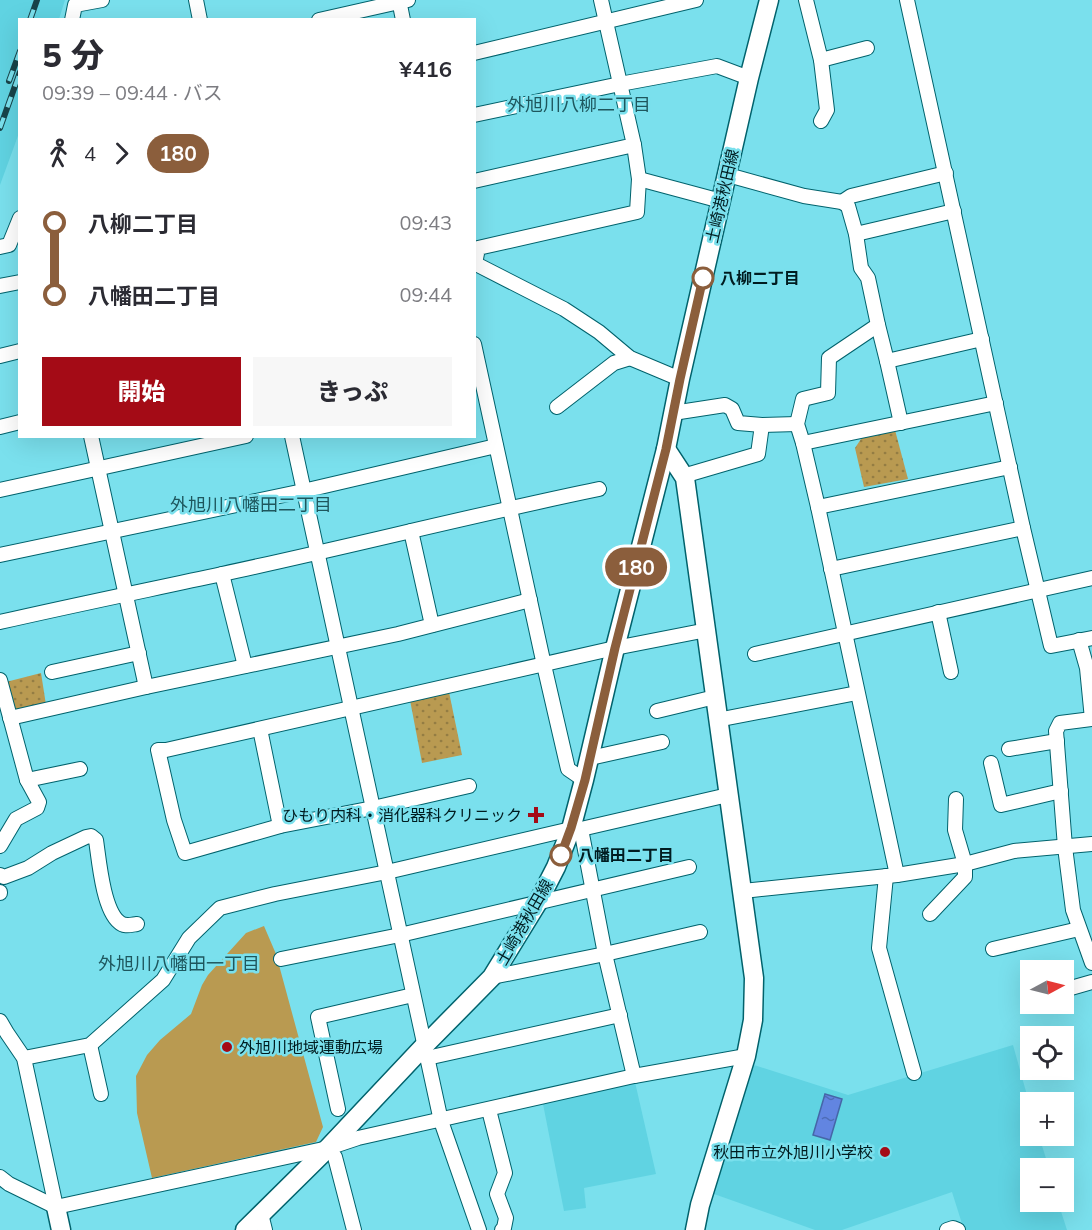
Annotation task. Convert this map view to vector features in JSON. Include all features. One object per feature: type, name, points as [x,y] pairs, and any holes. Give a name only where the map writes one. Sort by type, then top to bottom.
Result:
[{"type":"main road","name":"土崎港秋田線","points":[[245,1230],[263,1222],[328,1148],[426,1051],[492,977],[538,902],[576,829],[615,648],[666,449],[749,78],[769,0]]},
{"type":"main road","points":[[666,449],[683,476],[686,490],[754,978],[753,1020],[746,1056],[700,1205],[695,1230]]},
{"type":"main road","points":[[56,1208],[61,1230]]},
{"type":"street","points":[[72,18],[76,3],[102,0]]},
{"type":"street","points":[[196,0],[200,18]]},
{"type":"street","points":[[476,258],[478,248],[637,212],[639,179],[634,145],[602,0]]},
{"type":"street","points":[[476,53],[696,0]]},
{"type":"street","points":[[806,0],[821,60],[827,110],[821,121]]},
{"type":"street","points":[[907,0],[1051,646],[1085,639],[1092,719],[1060,723],[1056,731],[1072,910],[1092,963]]},
{"type":"street","points":[[328,18],[402,1],[404,18]]},
{"type":"street","points":[[821,60],[867,48]]},
{"type":"street","points":[[476,115],[717,66],[749,78]]},
{"type":"street","points":[[476,181],[634,145]]},
{"type":"street","points":[[842,202],[851,196],[946,173]]},
{"type":"street","points":[[728,175],[804,196],[842,202],[848,206],[856,234],[861,268],[868,278],[900,423]]},
{"type":"street","points":[[639,179],[721,201]]},
{"type":"street","points":[[856,234],[954,211]]},
{"type":"street","points":[[0,247],[9,245],[18,223]]},
{"type":"street","points":[[476,264],[564,309],[599,332],[630,358],[680,379]]},
{"type":"street","points":[[0,286],[18,282]]},
{"type":"street","points":[[878,325],[829,358],[828,393],[803,399],[796,424],[803,443],[818,507],[892,875],[879,948],[914,1072]]},
{"type":"street","points":[[887,361],[982,339]]},
{"type":"street","points":[[0,356],[18,352]]},
{"type":"street","points":[[557,407],[614,363],[630,358]]},
{"type":"street","points":[[476,364],[478,385],[496,446],[568,769],[585,780]]},
{"type":"street","points":[[803,443],[996,403]]},
{"type":"street","points":[[673,413],[725,405],[732,409],[738,423],[796,424]]},
{"type":"street","points":[[0,427],[18,422]]},
{"type":"street","points":[[683,476],[759,454],[762,425]]},
{"type":"street","points":[[91,438],[146,687]]},
{"type":"street","points":[[0,490],[237,438]]},
{"type":"street","points":[[292,438],[441,1121],[479,1230]]},
{"type":"street","points":[[0,555],[303,491],[496,446]]},
{"type":"street","points":[[818,507],[1010,467]]},
{"type":"street","points":[[0,622],[599,489]]},
{"type":"street","points":[[831,569],[1023,528]]},
{"type":"street","points":[[411,531],[432,625]]},
{"type":"street","points":[[222,574],[245,666]]},
{"type":"street","points":[[755,654],[1092,578]]},
{"type":"street","points":[[10,718],[398,634],[530,600]]},
{"type":"street","points":[[938,612],[951,672]]},
{"type":"street","points":[[469,786],[280,826],[185,853],[174,820],[158,750],[351,709],[615,648],[706,630]]},
{"type":"street","points":[[52,672],[139,653]]},
{"type":"street","points":[[0,683],[27,780],[39,802],[37,808],[16,819],[0,846]]},
{"type":"street","points":[[717,720],[857,693]]},
{"type":"street","points":[[657,711],[715,697]]},
{"type":"street","points":[[260,729],[280,826]]},
{"type":"street","points":[[1009,749],[1057,741]]},
{"type":"street","points":[[590,758],[662,742]]},
{"type":"street","points":[[992,763],[1000,805],[1061,791]]},
{"type":"street","points":[[27,780],[80,769]]},
{"type":"street","points":[[24,1058],[90,1046],[163,980],[189,938],[220,908],[728,795]]},
{"type":"street","points":[[930,914],[965,877],[965,864],[955,830],[956,799]]},
{"type":"street","points":[[576,829],[592,889],[634,1076]]},
{"type":"street","points":[[0,876],[4,877],[28,868],[52,853],[91,836],[96,840],[101,881],[111,909],[118,922],[126,926],[137,924]]},
{"type":"street","points":[[743,891],[892,875],[965,864],[1014,851],[1092,844]]},
{"type":"street","points":[[281,959],[400,935],[690,867]]},
{"type":"street","points":[[993,949],[1079,929]]},
{"type":"street","points":[[492,977],[700,932]]},
{"type":"street","points":[[1074,987],[1092,982]]},
{"type":"street","points":[[338,1108],[318,1017],[413,995]]},
{"type":"street","points":[[426,1051],[620,1015]]},
{"type":"street","points":[[0,1021],[24,1058],[56,1208]]},
{"type":"street","points":[[90,1046],[101,1094]]},
{"type":"street","points":[[0,1178],[56,1208],[328,1148],[358,1138],[634,1076],[746,1056]]},
{"type":"street","points":[[489,1110],[505,1173],[497,1194],[506,1218],[502,1230]]},
{"type":"street","points":[[328,1148],[335,1157],[354,1230]]},
{"type":"street","points":[[947,1230],[953,1228],[958,1230]]},
{"type":"shaded area","points":[[0,0],[65,0],[59,18],[18,18],[18,136],[0,185]]},
{"type":"shaded area","points":[[895,430],[908,479],[864,487],[855,448],[863,436]]},
{"type":"shaded area","points":[[41,673],[46,705],[14,713],[6,682]]},
{"type":"shaded area","points":[[449,692],[462,755],[422,763],[410,700]]},
{"type":"shaded area","name":"外旭川地域運動広場","points":[[264,926],[276,954],[323,1127],[316,1142],[152,1178],[137,1113],[136,1076],[147,1055],[160,1040],[191,1014],[208,975],[246,933]]},
{"type":"shaded area","name":"秋田市立外旭川小学校","points":[[1013,1045],[1020,1070],[1020,1080],[1023,1080],[1026,1092],[1020,1092],[1020,1146],[1042,1146],[1046,1158],[1020,1158],[1020,1212],[1061,1212],[1067,1230],[964,1230],[952,1192],[842,1230],[815,1230],[714,1194],[751,1064],[848,1095]]},
{"type":"shaded area","points":[[635,1082],[656,1174],[584,1188],[586,1208],[564,1211],[543,1104]]},
{"type":"water","points":[[825,1094],[842,1099],[830,1140],[813,1135]]},
{"type":"railway","points":[[31,18],[37,0]]},
{"type":"railway","points":[[9,81],[18,56]]},
{"type":"railway","points":[[0,128],[18,78]]},
{"type":"bus line","name":"180","points":[[561,855],[585,780],[615,648],[666,449],[703,278]]},
{"type":"place","name":"八柳二丁目","points":[[703,278]]},
{"type":"place","name":"ひもり内科・消化器科クリニック","points":[[536,815]]},
{"type":"place","name":"八幡田二丁目","points":[[561,855]]},
{"type":"place","name":"外旭川地域運動広場","points":[[227,1047]]},
{"type":"place","name":"秋田市立外旭川小学校","points":[[885,1152]]},
{"type":"district","name":"外旭川八柳二丁目","points":[[579,104]]},
{"type":"district","name":"外旭川八幡田二丁目","points":[[251,504]]},
{"type":"district","name":"外旭川八幡田一丁目","points":[[179,963]]}]
